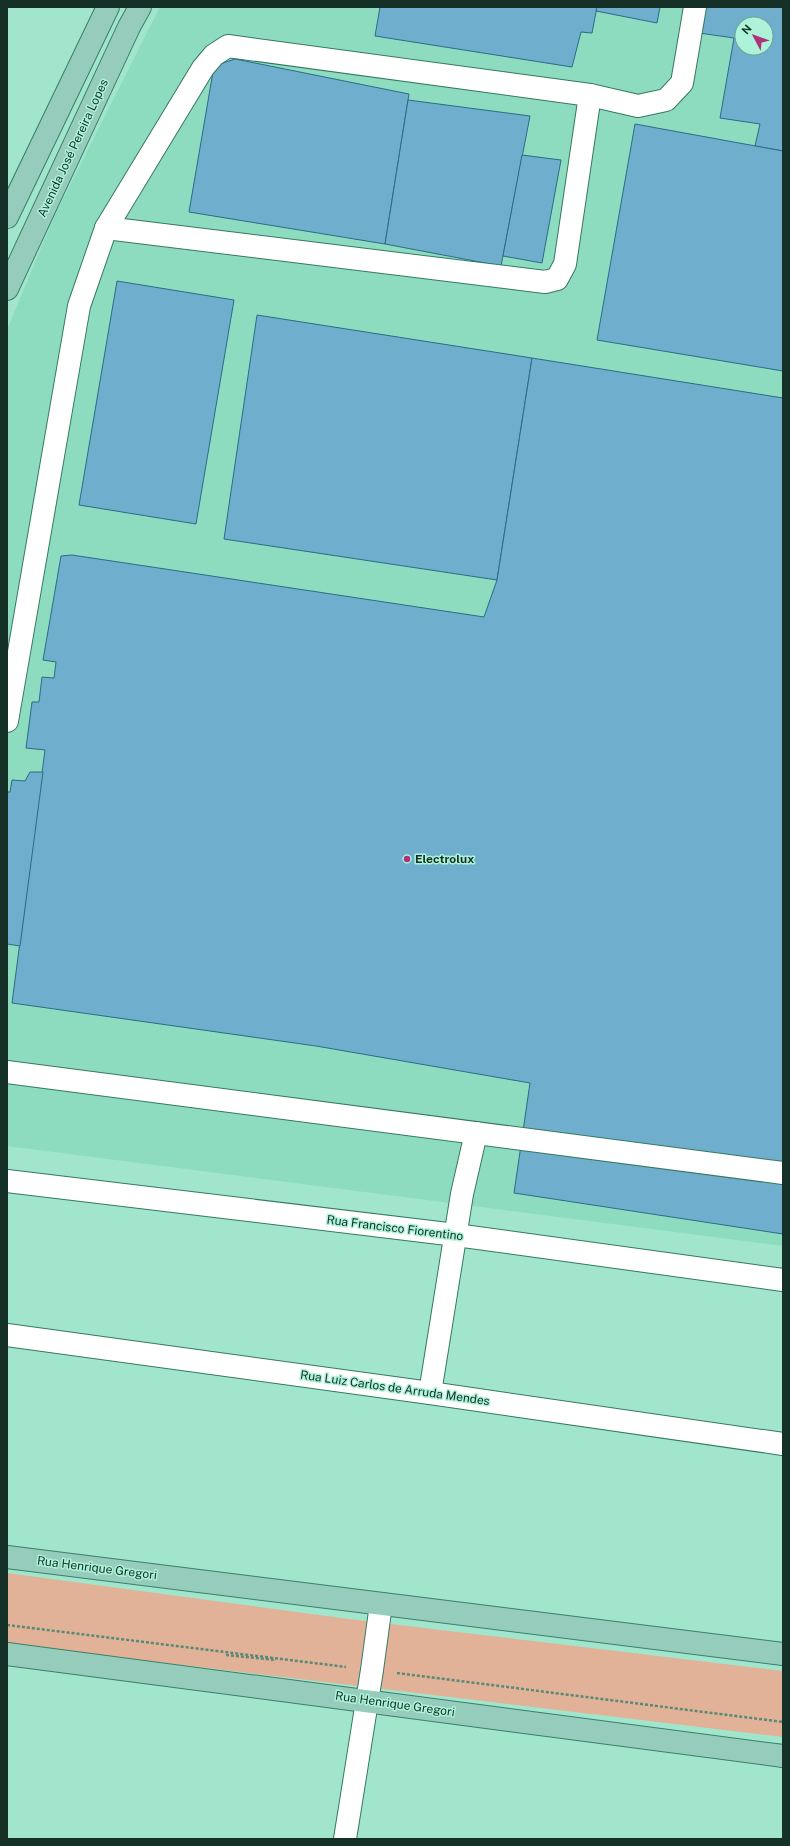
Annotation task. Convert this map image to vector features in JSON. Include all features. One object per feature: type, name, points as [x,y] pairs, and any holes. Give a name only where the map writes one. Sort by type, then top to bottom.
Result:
[{"type":"main road","points":[[7,217],[108,7]]},
{"type":"main road","name":"Avenida José Pereira Lopes","points":[[7,289],[128,27],[140,7]]},
{"type":"main road","name":"Rua Henrique Gregori","points":[[7,1557],[783,1654]]},
{"type":"main road","name":"Rua Henrique Gregori","points":[[7,1654],[783,1756]]},
{"type":"street","points":[[7,721],[79,306],[106,228],[203,68],[214,55],[228,46],[590,96],[638,106],[666,100],[682,83],[696,7]]},
{"type":"street","points":[[106,228],[545,282],[557,280],[564,264],[590,96]]},
{"type":"street","points":[[7,1072],[783,1173]]},
{"type":"street","points":[[430,1393],[462,1194],[476,1133]]},
{"type":"street","name":"Rua Francisco Fiorentino","points":[[7,1180],[456,1236],[783,1280]]},
{"type":"street","name":"Rua Luiz Carlos de Arruda Mendes","points":[[7,1335],[430,1393],[783,1444]]},
{"type":"street","points":[[345,1839],[381,1604]]},
{"type":"shaded area","name":"Electrolux","points":[[160,7],[783,7],[783,1246],[7,1146],[7,330],[54,217]]},
{"type":"shaded area","points":[[7,1573],[349,1619],[783,1671],[783,1737],[7,1644]]},
{"type":"building","points":[[380,7],[597,7],[592,33],[581,32],[572,67],[375,36]]},
{"type":"building","points":[[597,7],[660,7],[657,23],[596,11]]},
{"type":"building","points":[[702,7],[783,7],[783,151],[755,146],[760,124],[720,118],[734,38],[699,33]]},
{"type":"building","points":[[235,59],[409,94],[385,244],[189,212],[214,66]]},
{"type":"building","points":[[408,100],[530,116],[501,266],[385,244]]},
{"type":"building","points":[[635,124],[783,151],[783,371],[597,340]]},
{"type":"building","points":[[522,155],[561,160],[542,263],[503,256]]},
{"type":"building","points":[[117,281],[234,300],[196,524],[79,505]]},
{"type":"building","points":[[257,315],[532,358],[497,580],[224,539]]},
{"type":"building","name":"Electrolux","points":[[532,358],[783,398],[783,1234],[514,1193],[530,1083],[316,1046],[12,1003],[45,750],[26,748],[32,702],[39,702],[42,677],[54,678],[56,662],[43,660],[61,556],[72,555],[484,617],[497,580]]},
{"type":"building","points":[[30,772],[43,772],[20,946],[7,944],[7,792],[10,792],[12,780],[25,781]]},
{"type":"place","name":"Electrolux","points":[[407,859]]}]
